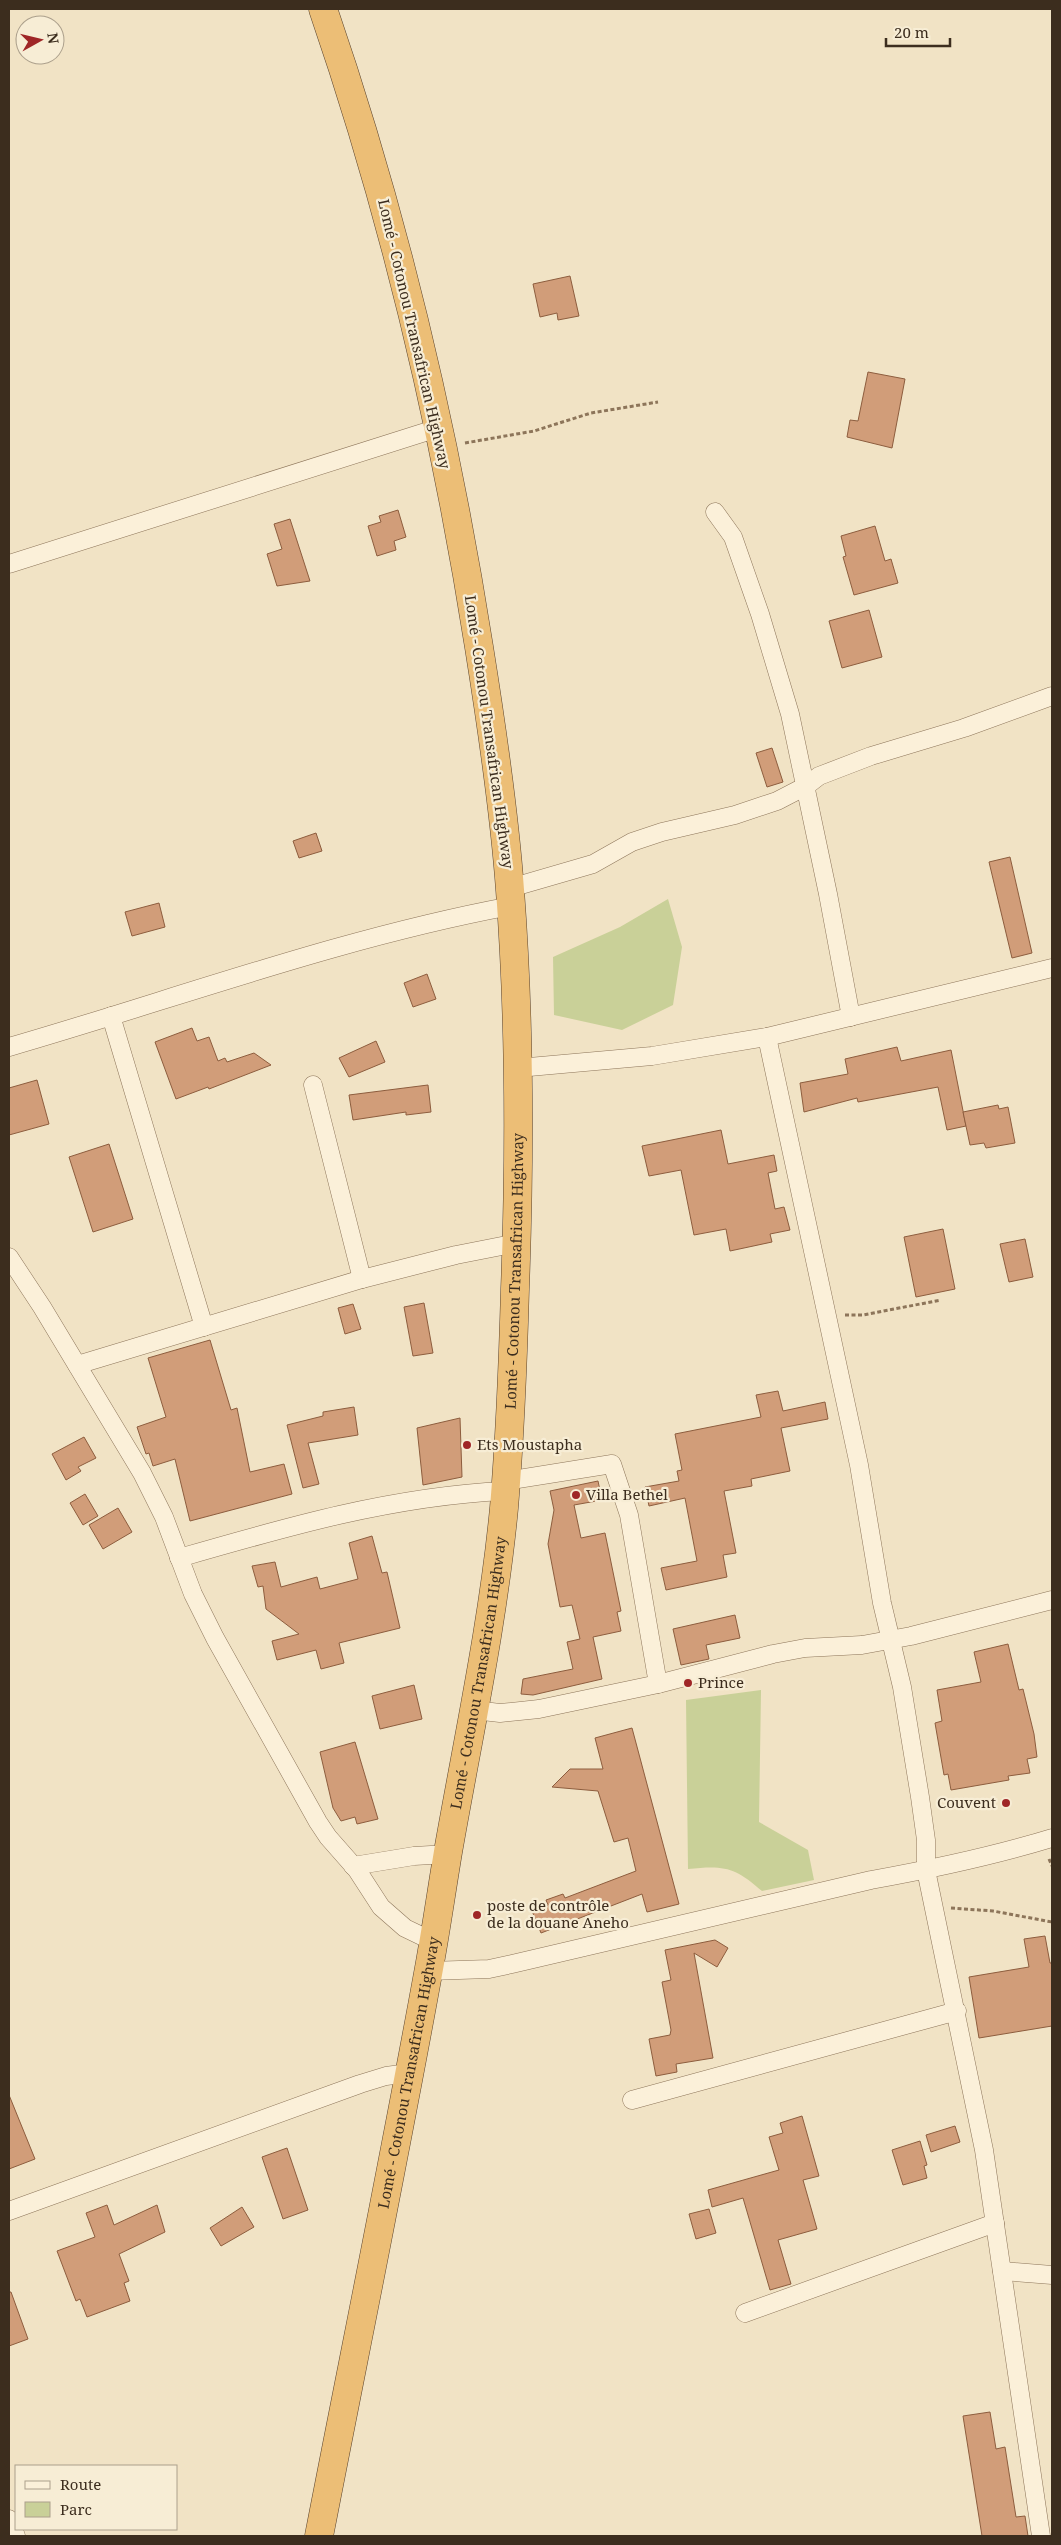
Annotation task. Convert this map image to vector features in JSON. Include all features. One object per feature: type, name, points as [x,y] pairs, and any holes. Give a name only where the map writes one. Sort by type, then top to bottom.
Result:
[{"type":"highway","name":"Lomé - Cotonou Transafrican Highway","points":[[319,2536],[429,1971],[474,1710],[495,1574],[505,1486],[517,1243],[518,1068],[511,897],[497,768],[462,544],[440,437],[381,194],[323,9]]},
{"type":"street","points":[[9,564],[440,437]]},
{"type":"street","points":[[715,512],[733,537],[760,614],[790,714],[806,786],[851,1018]]},
{"type":"street","points":[[9,1048],[230,979],[417,926],[511,897],[593,864],[632,842],[662,832],[735,815],[777,801],[806,786],[819,776],[871,756],[964,728],[1052,696]]},
{"type":"street","points":[[518,1068],[652,1056],[767,1038],[1052,968]]},
{"type":"street","points":[[111,1016],[204,1327]]},
{"type":"street","points":[[767,1038],[859,1465],[891,1639],[902,1687],[926,1840],[926,1870],[957,2011],[984,2150],[1041,2536]]},
{"type":"street","points":[[313,1085],[362,1280]]},
{"type":"street","points":[[77,1365],[362,1280],[456,1255],[517,1243]]},
{"type":"street","points":[[9,1257],[42,1307],[142,1473],[164,1517],[193,1594],[215,1638],[328,1836],[353,1866],[381,1907],[405,1928],[434,1942]]},
{"type":"street","points":[[179,1558],[363,1509],[505,1486],[612,1464],[628,1515],[643,1589],[658,1684]]},
{"type":"street","points":[[474,1710],[500,1713],[521,1712],[658,1684],[772,1654],[805,1648],[862,1645],[1052,1600]]},
{"type":"street","points":[[429,1971],[489,1969],[853,1884],[926,1870],[1052,1838]]},
{"type":"street","points":[[353,1866],[414,1856],[448,1854]]},
{"type":"street","points":[[632,2100],[957,2011]]},
{"type":"street","points":[[9,2212],[360,2084],[386,2076],[409,2073]]},
{"type":"street","points":[[745,2313],[995,2223]]},
{"type":"street","points":[[1002,2271],[1052,2275]]},
{"type":"street","points":[[9,2519],[16,2536]]},
{"type":"path","points":[[440,437],[488,440],[534,431],[591,413],[658,402]]},
{"type":"path","points":[[825,1314],[862,1315],[941,1300]]},
{"type":"path","points":[[933,1907],[993,1911],[1052,1922]]},
{"type":"green space","points":[[668,899],[682,947],[673,1005],[622,1030],[554,1015],[553,957],[620,927]]},
{"type":"green space","points":[[761,1690],[759,1822],[808,1850],[814,1880],[762,1891],[736,1872],[711,1867],[688,1869],[686,1700]]},
{"type":"building","points":[[570,276],[579,316],[558,320],[557,313],[540,317],[533,284]]},
{"type":"building","points":[[868,372],[905,379],[892,448],[847,437],[850,420],[858,421]]},
{"type":"building","points":[[398,510],[406,537],[394,541],[396,550],[377,556],[368,526],[381,522],[379,516]]},
{"type":"building","points":[[290,519],[310,581],[277,586],[267,554],[282,549],[274,524]]},
{"type":"building","points":[[875,526],[885,561],[891,559],[898,583],[854,595],[843,557],[846,556],[841,536]]},
{"type":"building","points":[[869,610],[882,657],[842,668],[829,621]]},
{"type":"building","points":[[772,748],[783,782],[767,787],[756,753]]},
{"type":"building","points":[[316,833],[322,851],[299,858],[293,841]]},
{"type":"building","points":[[1010,857],[1032,953],[1012,958],[989,862]]},
{"type":"building","points":[[159,903],[165,927],[132,936],[125,912]]},
{"type":"building","points":[[427,974],[436,999],[413,1007],[404,983]]},
{"type":"building","points":[[192,1028],[197,1041],[209,1037],[218,1061],[225,1058],[227,1062],[254,1053],[271,1065],[209,1089],[208,1087],[176,1099],[155,1042]]},
{"type":"building","points":[[376,1041],[385,1062],[349,1077],[339,1058]]},
{"type":"building","points":[[897,1047],[901,1061],[951,1050],[966,1126],[947,1130],[938,1087],[858,1102],[857,1098],[804,1112],[800,1083],[848,1074],[845,1059]]},
{"type":"building","points":[[37,1080],[49,1124],[9,1135],[9,1088]]},
{"type":"building","points":[[428,1085],[431,1112],[406,1115],[406,1112],[353,1120],[349,1095]]},
{"type":"building","points":[[998,1105],[999,1109],[1008,1107],[1015,1143],[986,1148],[984,1143],[970,1145],[963,1112]]},
{"type":"building","points":[[721,1130],[728,1164],[774,1155],[777,1171],[768,1173],[775,1209],[784,1207],[790,1230],[770,1234],[772,1242],[730,1251],[726,1229],[694,1235],[681,1170],[649,1176],[642,1146]]},
{"type":"building","points":[[109,1144],[133,1219],[93,1232],[69,1157]]},
{"type":"building","points":[[943,1229],[955,1289],[916,1297],[904,1237]]},
{"type":"building","points":[[1025,1239],[1033,1277],[1009,1282],[1000,1244]]},
{"type":"building","points":[[424,1303],[433,1353],[413,1356],[404,1307]]},
{"type":"building","points":[[353,1304],[361,1329],[345,1334],[338,1308]]},
{"type":"building","points":[[210,1340],[231,1410],[237,1408],[250,1472],[284,1464],[292,1494],[190,1521],[175,1459],[153,1466],[149,1453],[146,1454],[137,1427],[166,1417],[148,1358]]},
{"type":"building","points":[[778,1391],[783,1411],[825,1402],[828,1419],[781,1428],[790,1471],[751,1479],[752,1486],[724,1491],[736,1553],[723,1555],[727,1577],[666,1590],[661,1568],[697,1561],[685,1498],[649,1506],[645,1487],[679,1481],[677,1471],[682,1470],[675,1434],[761,1417],[756,1395]]},
{"type":"building","points":[[354,1407],[358,1435],[308,1443],[319,1484],[303,1488],[287,1425],[323,1416],[323,1412]]},
{"type":"building","points":[[460,1418],[462,1477],[423,1485],[417,1428]]},
{"type":"building","points":[[84,1437],[96,1458],[78,1467],[81,1471],[66,1480],[52,1454]]},
{"type":"building","points":[[598,1481],[602,1500],[574,1505],[581,1538],[605,1533],[621,1611],[617,1612],[621,1631],[593,1637],[602,1679],[533,1695],[521,1694],[523,1679],[573,1669],[567,1642],[580,1639],[572,1605],[560,1607],[548,1544],[554,1510],[550,1491]]},
{"type":"building","points":[[85,1494],[98,1516],[83,1525],[70,1503]]},
{"type":"building","points":[[118,1508],[132,1532],[103,1549],[89,1525]]},
{"type":"building","points":[[372,1536],[382,1573],[387,1572],[400,1628],[339,1643],[344,1663],[321,1669],[316,1650],[277,1660],[272,1641],[299,1634],[266,1609],[263,1586],[258,1587],[252,1566],[275,1562],[281,1587],[317,1577],[320,1589],[358,1579],[349,1543]]},
{"type":"building","points":[[735,1615],[740,1638],[706,1645],[709,1659],[681,1665],[673,1629]]},
{"type":"building","points":[[1008,1644],[1019,1690],[1023,1689],[1034,1734],[1037,1757],[1027,1759],[1030,1773],[1008,1776],[1009,1780],[951,1790],[948,1774],[944,1775],[935,1723],[942,1721],[937,1690],[981,1682],[974,1652]]},
{"type":"building","points":[[414,1685],[422,1719],[380,1729],[372,1696]]},
{"type":"building","points":[[632,1728],[679,1904],[647,1912],[642,1894],[541,1933],[532,1911],[548,1905],[546,1900],[563,1894],[565,1898],[636,1871],[628,1838],[614,1842],[598,1791],[552,1787],[570,1769],[603,1769],[595,1738]]},
{"type":"building","points":[[355,1742],[378,1819],[357,1824],[355,1817],[341,1821],[333,1808],[320,1752]]},
{"type":"building","points":[[1045,1936],[1050,1963],[1052,1963],[1052,2026],[979,2038],[969,1977],[1029,1967],[1024,1939]]},
{"type":"building","points":[[715,1940],[728,1948],[717,1967],[694,1953],[713,2058],[676,2064],[677,2072],[656,2076],[649,2039],[670,2035],[671,2030],[662,1982],[671,1980],[665,1950]]},
{"type":"building","points":[[9,2095],[35,2159],[9,2169]]},
{"type":"building","points":[[802,2116],[819,2176],[803,2180],[817,2229],[778,2240],[791,2284],[770,2290],[743,2198],[712,2207],[708,2190],[779,2170],[769,2137],[783,2133],[780,2123]]},
{"type":"building","points":[[955,2126],[960,2142],[931,2152],[926,2135]]},
{"type":"building","points":[[920,2141],[927,2165],[924,2166],[927,2178],[903,2185],[892,2150]]},
{"type":"building","points":[[287,2148],[308,2210],[283,2219],[262,2157]]},
{"type":"building","points":[[107,2205],[114,2225],[157,2205],[165,2232],[119,2254],[129,2281],[124,2283],[130,2301],[87,2317],[80,2299],[76,2301],[57,2251],[95,2237],[86,2213]]},
{"type":"building","points":[[242,2207],[254,2227],[221,2246],[210,2228]]},
{"type":"building","points":[[709,2209],[716,2233],[696,2239],[689,2214]]},
{"type":"building","points":[[9,2292],[11,2292],[28,2339],[9,2346]]},
{"type":"building","points":[[990,2412],[996,2449],[1005,2447],[1016,2517],[1025,2516],[1028,2536],[982,2536],[963,2416]]},
{"type":"place","name":"Ets Moustapha","points":[[467,1445]]},
{"type":"place","name":"Villa Bethel","points":[[576,1495]]},
{"type":"place","name":"Prince","points":[[688,1683]]},
{"type":"place","name":"Couvent","points":[[1006,1803]]},
{"type":"place","name":"poste de contrôle de la douane Aneho","points":[[477,1915]]}]
